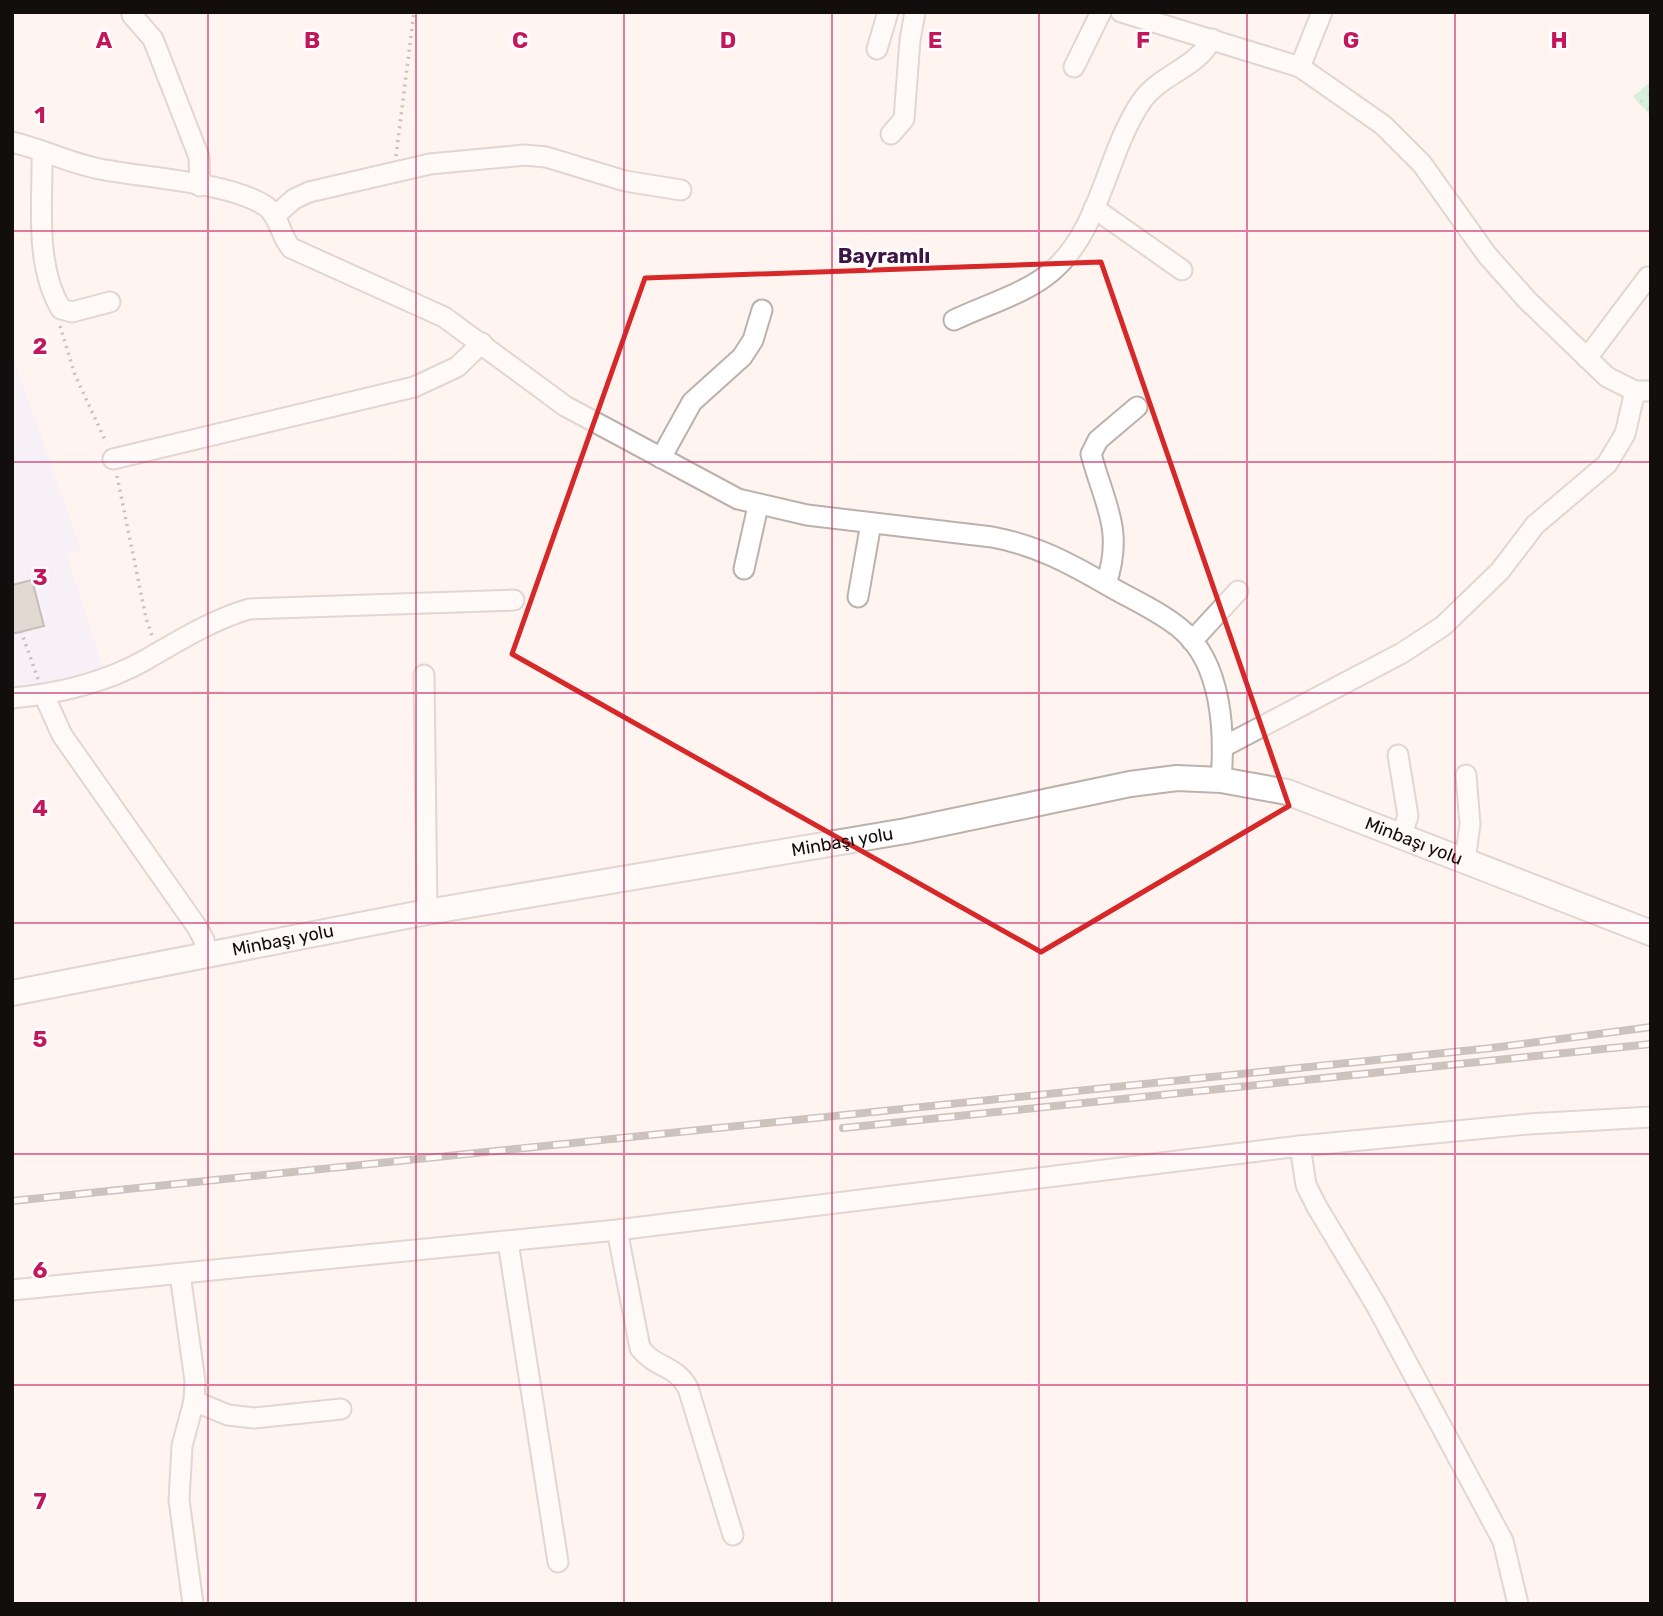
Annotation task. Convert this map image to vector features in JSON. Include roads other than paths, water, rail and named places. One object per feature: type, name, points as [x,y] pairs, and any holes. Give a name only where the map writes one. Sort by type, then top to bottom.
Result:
[{"type":"street","points":[[877,49],[888,12]]},
{"type":"street","points":[[891,134],[904,120],[910,40],[915,12]]},
{"type":"street","points":[[1074,67],[1101,12]]},
{"type":"street","points":[[1121,12],[1300,67],[1382,125],[1422,164],[1487,255],[1587,358],[1607,377],[1643,391],[1625,434],[1607,464],[1535,525],[1500,571],[1443,626],[1402,653],[1223,747]]},
{"type":"street","points":[[1300,67],[1322,12]]},
{"type":"street","points":[[132,15],[153,39],[199,157],[200,186]]},
{"type":"street","points":[[954,320],[1052,272],[1062,261],[1094,208],[1142,101],[1159,81],[1193,64],[1212,39]]},
{"type":"street","points":[[12,142],[102,169],[200,186],[258,202],[276,215],[285,240],[291,248],[425,308],[482,343],[565,406],[721,492],[758,506],[1022,542],[1046,552],[1170,622],[1192,641],[1201,653],[1214,685],[1223,747],[1221,780]]},
{"type":"street","points":[[42,152],[44,247],[48,277],[61,309],[72,312],[110,302]]},
{"type":"street","points":[[276,215],[309,192],[430,164],[525,155],[546,157],[625,181],[681,190]]},
{"type":"street","points":[[1094,208],[1182,270]]},
{"type":"street","points":[[1587,358],[1648,277]]},
{"type":"street","points":[[661,457],[692,402],[742,357],[753,340],[762,310]]},
{"type":"street","points":[[113,459],[414,387],[457,367],[482,343]]},
{"type":"street","points":[[1106,584],[1114,559],[1115,535],[1091,454],[1098,440],[1137,407]]},
{"type":"street","points":[[744,569],[758,506]]},
{"type":"street","points":[[858,597],[871,523]]},
{"type":"street","points":[[1192,641],[1238,591]]},
{"type":"street","points":[[12,698],[44,695],[124,670],[226,616],[249,609],[514,600]]},
{"type":"street","points":[[424,675],[427,912]]},
{"type":"street","points":[[44,695],[62,736],[197,928],[204,940],[206,956]]},
{"type":"street","points":[[1398,755],[1408,816],[1401,836]]},
{"type":"street","points":[[1465,861],[1470,824],[1466,775]]},
{"type":"street","name":"Minbaşı yolu","points":[[12,993],[427,912],[906,831],[1130,784],[1177,778],[1221,780],[1287,792],[1651,933]]},
{"type":"street","points":[[12,1290],[617,1230],[1300,1146],[1528,1124],[1651,1117]]},
{"type":"street","points":[[1300,1146],[1306,1185],[1317,1207],[1376,1305],[1503,1541],[1518,1604]]},
{"type":"street","points":[[617,1230],[640,1348],[648,1359],[680,1374],[688,1388],[733,1535]]},
{"type":"street","points":[[508,1242],[558,1562]]},
{"type":"street","points":[[180,1274],[195,1381],[194,1401],[182,1446],[179,1500],[193,1604]]},
{"type":"street","points":[[194,1401],[228,1415],[254,1418],[341,1409]]},
{"type":"railway","points":[[12,1201],[1492,1048],[1651,1027]]},
{"type":"railway","points":[[843,1128],[1651,1044]]},
{"type":"district","name":"Bayramlı","points":[[884,256]]}]
